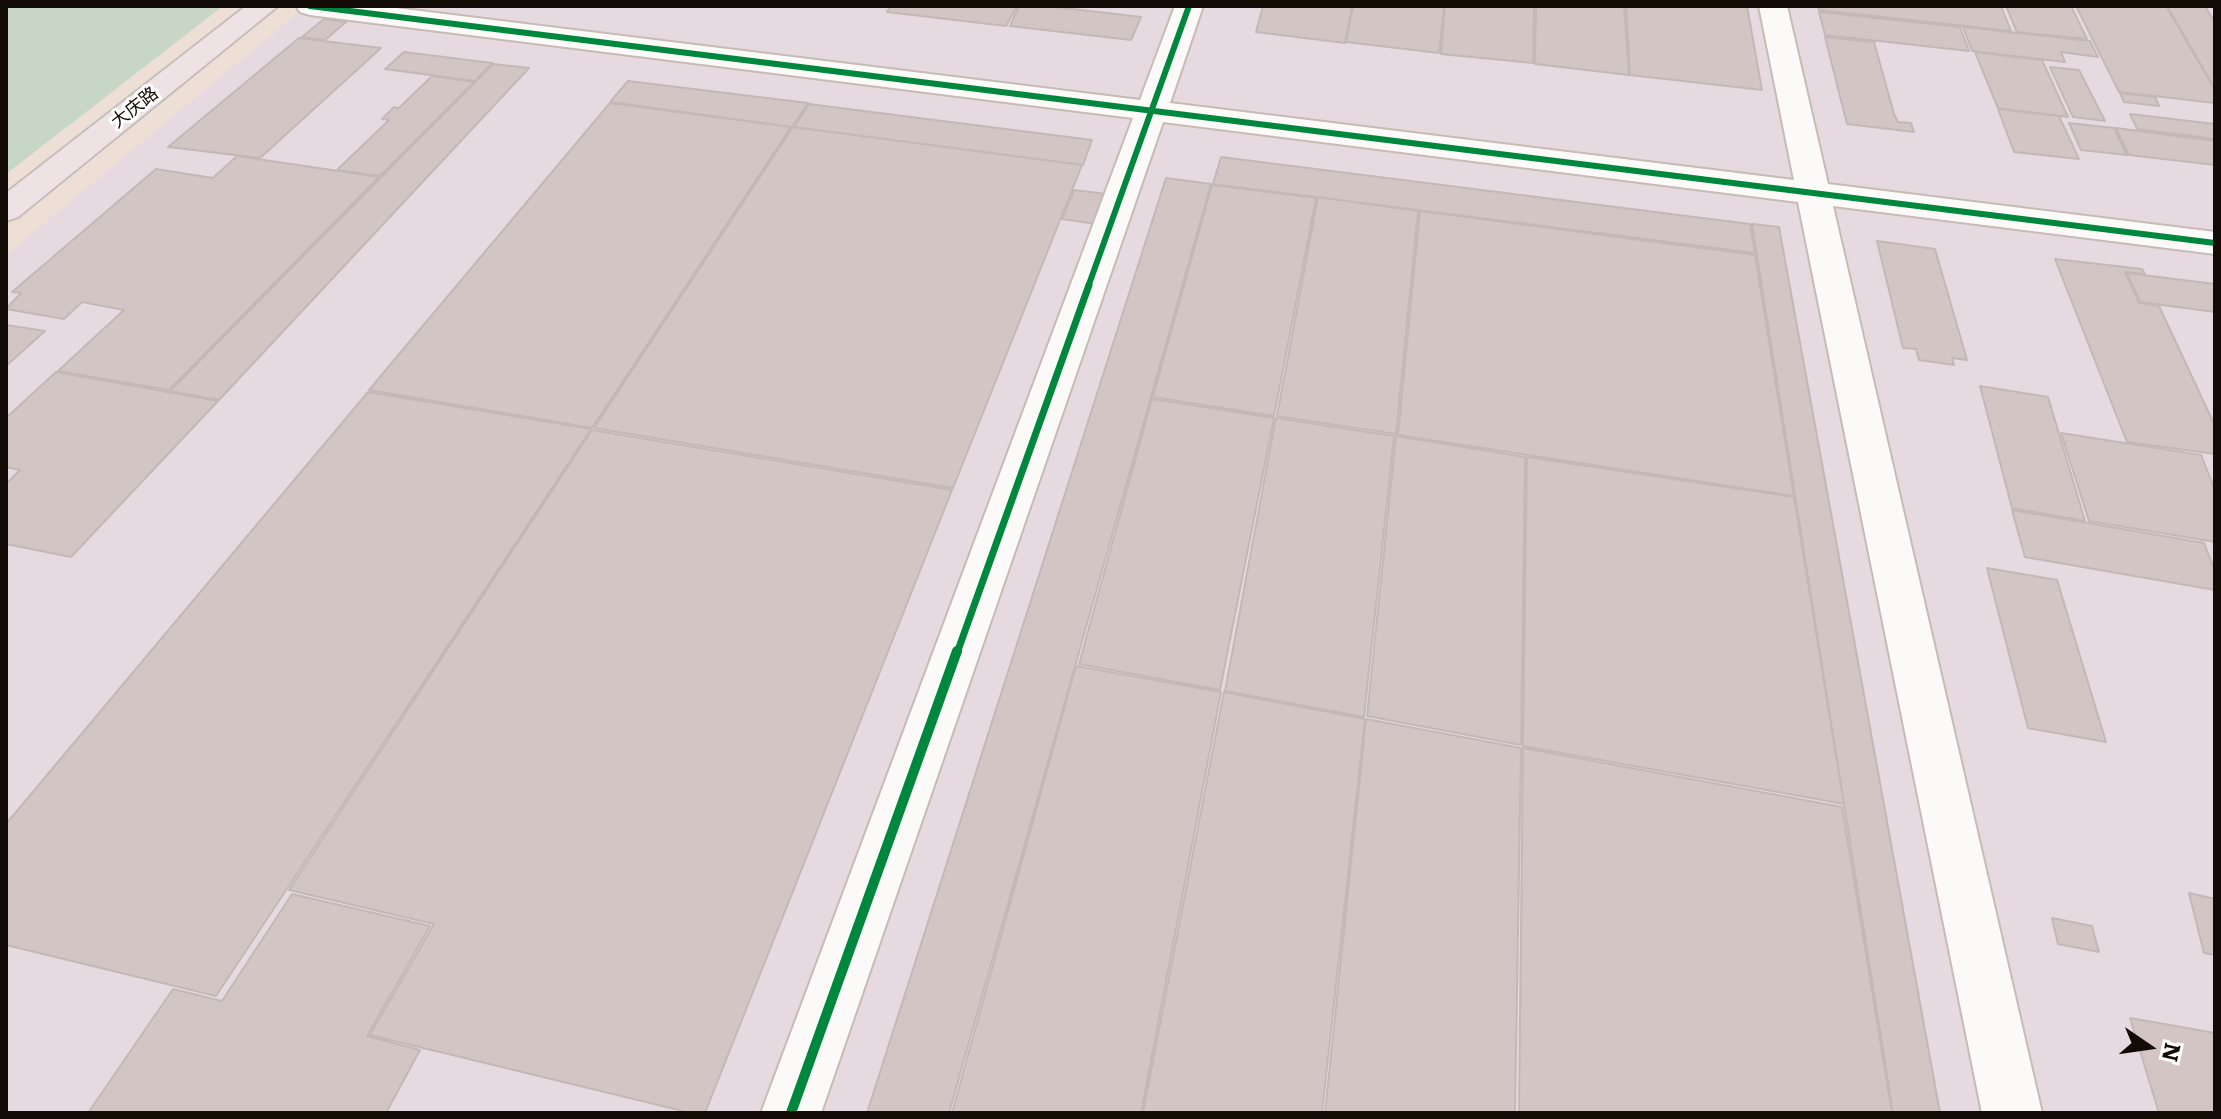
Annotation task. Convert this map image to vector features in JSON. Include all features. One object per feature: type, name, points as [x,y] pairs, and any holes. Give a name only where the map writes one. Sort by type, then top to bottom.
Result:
[{"type":"main road","name":"大庆路","points":[[6,210],[257,9]]},
{"type":"street","points":[[310,6],[2215,243]]},
{"type":"street","points":[[791,1113],[1189,6]]},
{"type":"street","points":[[1773,6],[2012,1113]]},
{"type":"shaded area","points":[[306,6],[2215,6],[2215,1113],[6,1113],[6,255]]},
{"type":"green space","points":[[6,6],[223,6],[6,174]]},
{"type":"building","points":[[891,6],[1017,6],[1006,26],[887,12]]},
{"type":"building","points":[[1019,6],[1047,6],[1141,17],[1131,40],[1010,26]]},
{"type":"building","points":[[1263,6],[1352,6],[1345,43],[1256,32]]},
{"type":"building","points":[[1353,6],[1444,6],[1439,53],[1346,42]]},
{"type":"building","points":[[1445,6],[1534,6],[1533,63],[1441,54]]},
{"type":"building","points":[[1536,6],[1624,6],[1629,75],[1535,64]]},
{"type":"building","points":[[1626,6],[1747,6],[1762,90],[1630,75]]},
{"type":"building","points":[[1818,6],[2001,6],[2011,31],[1819,10]]},
{"type":"building","points":[[2006,6],[2071,6],[2087,39],[2017,32]]},
{"type":"building","points":[[2076,6],[2166,6],[2215,90],[2215,103],[2119,92]]},
{"type":"building","points":[[2167,6],[2205,6],[2215,23],[2215,89]]},
{"type":"building","points":[[1819,12],[1960,27],[1969,51],[1825,35]]},
{"type":"building","points":[[324,19],[346,22],[325,40],[302,37]]},
{"type":"building","points":[[1963,27],[2090,41],[2098,57],[2061,52],[2065,62],[1972,51]]},
{"type":"building","points":[[1825,37],[1874,42],[1894,114],[1898,122],[1911,123],[1914,132],[1847,124]]},
{"type":"building","points":[[299,38],[381,48],[260,158],[168,147]]},
{"type":"building","points":[[404,52],[492,63],[475,81],[385,69]]},
{"type":"building","points":[[1975,52],[2042,60],[2068,117],[1998,108]]},
{"type":"building","points":[[493,64],[529,68],[219,400],[170,391]]},
{"type":"building","points":[[2050,67],[2079,70],[2105,121],[2073,117]]},
{"type":"building","points":[[432,76],[474,82],[380,176],[337,170],[389,120],[382,119],[394,107],[399,108]]},
{"type":"building","points":[[628,81],[808,103],[792,127],[610,102]]},
{"type":"building","points":[[2120,93],[2155,97],[2159,106],[2124,102]]},
{"type":"building","points":[[610,103],[791,127],[592,428],[369,390]]},
{"type":"building","points":[[809,104],[1092,140],[1083,165],[794,127]]},
{"type":"building","points":[[1998,109],[2059,116],[2079,159],[2014,152]]},
{"type":"building","points":[[2130,114],[2215,124],[2215,139],[2137,129]]},
{"type":"building","points":[[2069,123],[2114,128],[2127,155],[2081,150]]},
{"type":"building","points":[[793,127],[1082,165],[953,488],[594,428]]},
{"type":"building","points":[[2116,128],[2215,141],[2215,165],[2129,155]]},
{"type":"building","points":[[237,156],[379,177],[169,390],[58,371],[124,310],[82,302],[64,319],[6,309],[21,293],[12,292],[156,169],[213,178]]},
{"type":"building","points":[[1221,157],[1750,224],[1755,253],[1213,184]]},
{"type":"building","points":[[1166,178],[1211,184],[949,1113],[867,1113]]},
{"type":"building","points":[[1212,185],[1316,198],[1274,416],[1153,397]]},
{"type":"building","points":[[1074,190],[1114,195],[1103,225],[1062,219]]},
{"type":"building","points":[[1318,197],[1418,211],[1396,434],[1277,416]]},
{"type":"building","points":[[1420,211],[1755,255],[1794,496],[1398,435]]},
{"type":"building","points":[[1752,224],[1779,227],[1940,1113],[1893,1113]]},
{"type":"building","points":[[1877,241],[1935,249],[1967,360],[1952,358],[1954,365],[1919,360],[1916,349],[1903,348]]},
{"type":"building","points":[[2055,259],[2142,269],[2145,274],[2125,272],[2139,303],[2159,306],[2215,426],[2215,454],[2127,442]]},
{"type":"building","points":[[2127,273],[2215,284],[2215,312],[2140,302]]},
{"type":"building","points":[[6,325],[45,331],[6,366]]},
{"type":"building","points":[[56,372],[218,401],[71,557],[6,544],[6,484],[20,470],[6,467],[6,418]]},
{"type":"building","points":[[1980,386],[2048,397],[2085,521],[2012,508]]},
{"type":"building","points":[[368,392],[591,429],[216,996],[6,945],[6,824]]},
{"type":"building","points":[[1152,399],[1274,418],[1220,690],[1079,664]]},
{"type":"building","points":[[1276,418],[1394,436],[1364,717],[1225,691]]},
{"type":"building","points":[[592,430],[952,490],[705,1113],[691,1113],[370,1035],[434,924],[289,890]]},
{"type":"building","points":[[2061,433],[2201,455],[2215,490],[2215,542],[2089,521]]},
{"type":"building","points":[[1396,436],[1525,457],[1521,745],[1367,716]]},
{"type":"building","points":[[1527,457],[1794,497],[1844,804],[1523,746]]},
{"type":"building","points":[[2012,510],[2204,543],[2215,571],[2215,590],[2025,557]]},
{"type":"building","points":[[1987,568],[2057,580],[2106,742],[2028,728]]},
{"type":"building","points":[[1076,666],[1221,692],[1141,1113],[952,1113]]},
{"type":"building","points":[[1224,692],[1365,719],[1322,1113],[1143,1113]]},
{"type":"building","points":[[1366,719],[1521,748],[1515,1113],[1325,1113]]},
{"type":"building","points":[[1523,748],[1842,807],[1892,1113],[1519,1113]]},
{"type":"building","points":[[2189,893],[2215,899],[2215,955],[2204,953]]},
{"type":"building","points":[[292,894],[430,926],[367,1036],[420,1050],[386,1113],[88,1113],[173,989],[222,1001]]},
{"type":"building","points":[[2052,918],[2092,926],[2099,952],[2058,944]]},
{"type":"building","points":[[2130,1018],[2215,1033],[2215,1113],[2159,1113]]},
{"type":"cycle path","points":[[310,6],[2215,243]]},
{"type":"cycle path","points":[[791,1113],[1189,6]]}]
